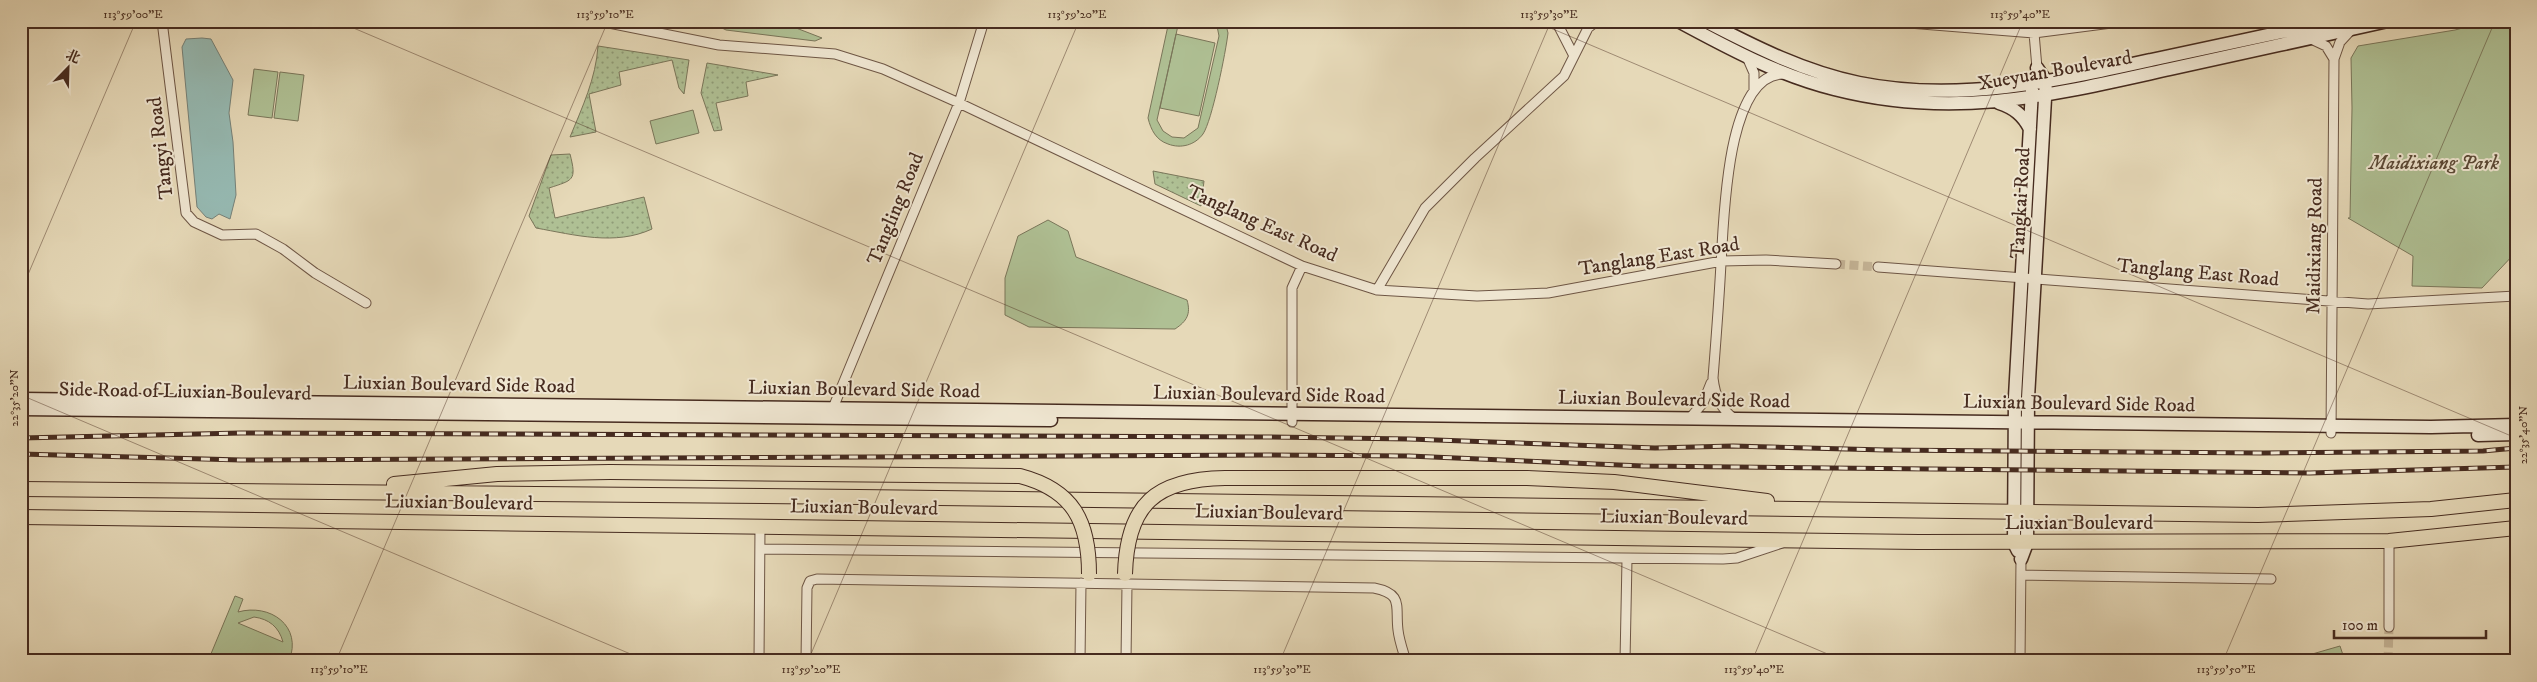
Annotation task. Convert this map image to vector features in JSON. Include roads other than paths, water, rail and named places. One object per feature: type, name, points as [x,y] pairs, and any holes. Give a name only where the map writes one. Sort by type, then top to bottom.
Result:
[{"type":"main road","name":"Xueyuan Boulevard","points":[[1678,21],[1747,57],[1788,74],[1834,89],[1888,99],[1938,104],[1996,102],[2046,95],[2388,21]]},
{"type":"main road","name":"Xueyuan Boulevard","points":[[1706,21],[1757,47],[1799,65],[1861,83],[1905,90],[1951,91],[2046,81],[2333,21]]},
{"type":"main road","name":"Tangkai Road","points":[[2021,512],[2015,426],[2032,97],[2037,68]]},
{"type":"main road","points":[[2037,68],[2046,81]]},
{"type":"main road","name":"Tangkai Road","points":[[2021,559],[2021,512],[2028,426],[2046,81]]},
{"type":"main road","points":[[1996,102],[2016,111],[2025,118],[2030,130]]},
{"type":"main road","name":"Liuxian Boulevard Side Road","points":[[21,399],[833,408],[1292,418],[1690,418],[2015,426]]},
{"type":"main road","name":"Side Road of Liuxian Boulevard","points":[[21,409],[1292,418],[2028,426]]},
{"type":"main road","name":"Liuxian Boulevard Side Road","points":[[2331,430],[2516,425]]},
{"type":"main road","name":"Liuxian Boulevard Side Road","points":[[2028,426],[2516,434]]},
{"type":"main road","points":[[314,491],[497,474],[610,472],[1020,476],[1050,486],[1072,505],[1087,537],[1086,580]]},
{"type":"main road","points":[[1125,580],[1128,537],[1139,513],[1159,492],[1186,481],[1211,478],[1528,478],[1614,482],[1850,510]]},
{"type":"main road","name":"Liuxian Boulevard","points":[[21,489],[2312,515],[2430,509],[2516,500]]},
{"type":"main road","name":"Liuxian Boulevard","points":[[25,517],[2020,543],[2389,540],[2516,528]]},
{"type":"street","name":"Tangyi Road","points":[[162,21],[186,213],[194,222],[222,235],[256,234],[284,249],[315,274],[366,303]]},
{"type":"street","name":"Tanglang East Road","points":[[599,21],[719,45],[835,54],[883,69],[959,102],[1302,266],[1377,290],[1478,296],[1548,293],[1722,260],[1766,260],[1836,264]]},
{"type":"street","name":"Tangling Road","points":[[833,408],[959,102],[984,21]]},
{"type":"street","points":[[1556,21],[1574,56]]},
{"type":"street","points":[[1377,290],[1425,208],[1475,158],[1564,76],[1588,28],[1596,21]]},
{"type":"street","points":[[1884,21],[2034,33],[2127,21]]},
{"type":"street","name":"Maidixiang Road","points":[[2331,430],[2334,59],[2340,42],[2352,29]]},
{"type":"street","points":[[2034,33],[2037,68]]},
{"type":"street","points":[[2309,38],[2326,46],[2334,59]]},
{"type":"street","points":[[1735,419],[1720,405],[1714,393],[1713,378],[1729,162],[1739,126],[1754,91],[1754,73],[1747,57]]},
{"type":"street","points":[[1754,91],[1773,76],[1788,74]]},
{"type":"street","points":[[1292,418],[1292,288],[1302,266]]},
{"type":"street","name":"Tanglang East Road","points":[[1878,267],[2368,304],[2516,296]]},
{"type":"street","points":[[1690,418],[1703,403],[1713,378]]},
{"type":"street","points":[[759,661],[760,527]]},
{"type":"street","points":[[760,548],[1627,559],[1737,558],[1792,540]]},
{"type":"street","points":[[2389,540],[2389,627]]},
{"type":"street","points":[[1624,661],[1627,559]]},
{"type":"street","points":[[2020,661],[2021,559]]},
{"type":"street","points":[[2021,575],[2270,579]]},
{"type":"street","points":[[806,661],[807,588],[810,580],[816,579],[1125,580],[1374,588],[1385,590],[1394,597],[1398,606],[1398,630],[1406,661]]},
{"type":"street","points":[[1080,661],[1086,580]]},
{"type":"street","points":[[1125,580],[1126,661]]},
{"type":"water","points":[[186,39],[211,39],[233,80],[229,113],[233,142],[236,195],[230,219],[219,214],[212,219],[206,217],[197,207],[182,47]]},
{"type":"tunnel","points":[[1836,264],[1878,267]]},
{"type":"tunnel","points":[[2388,661],[2389,627]]},
{"type":"railway","points":[[21,438],[241,433],[1271,437],[1409,439],[1655,448],[1733,446],[1885,450],[2263,453],[2483,451],[2516,448]]},
{"type":"railway","points":[[21,454],[241,460],[1409,456],[1643,466],[2310,473],[2516,467]]},
{"type":"park label","name":"Maidixiang Park","points":[[2434,163]]}]
